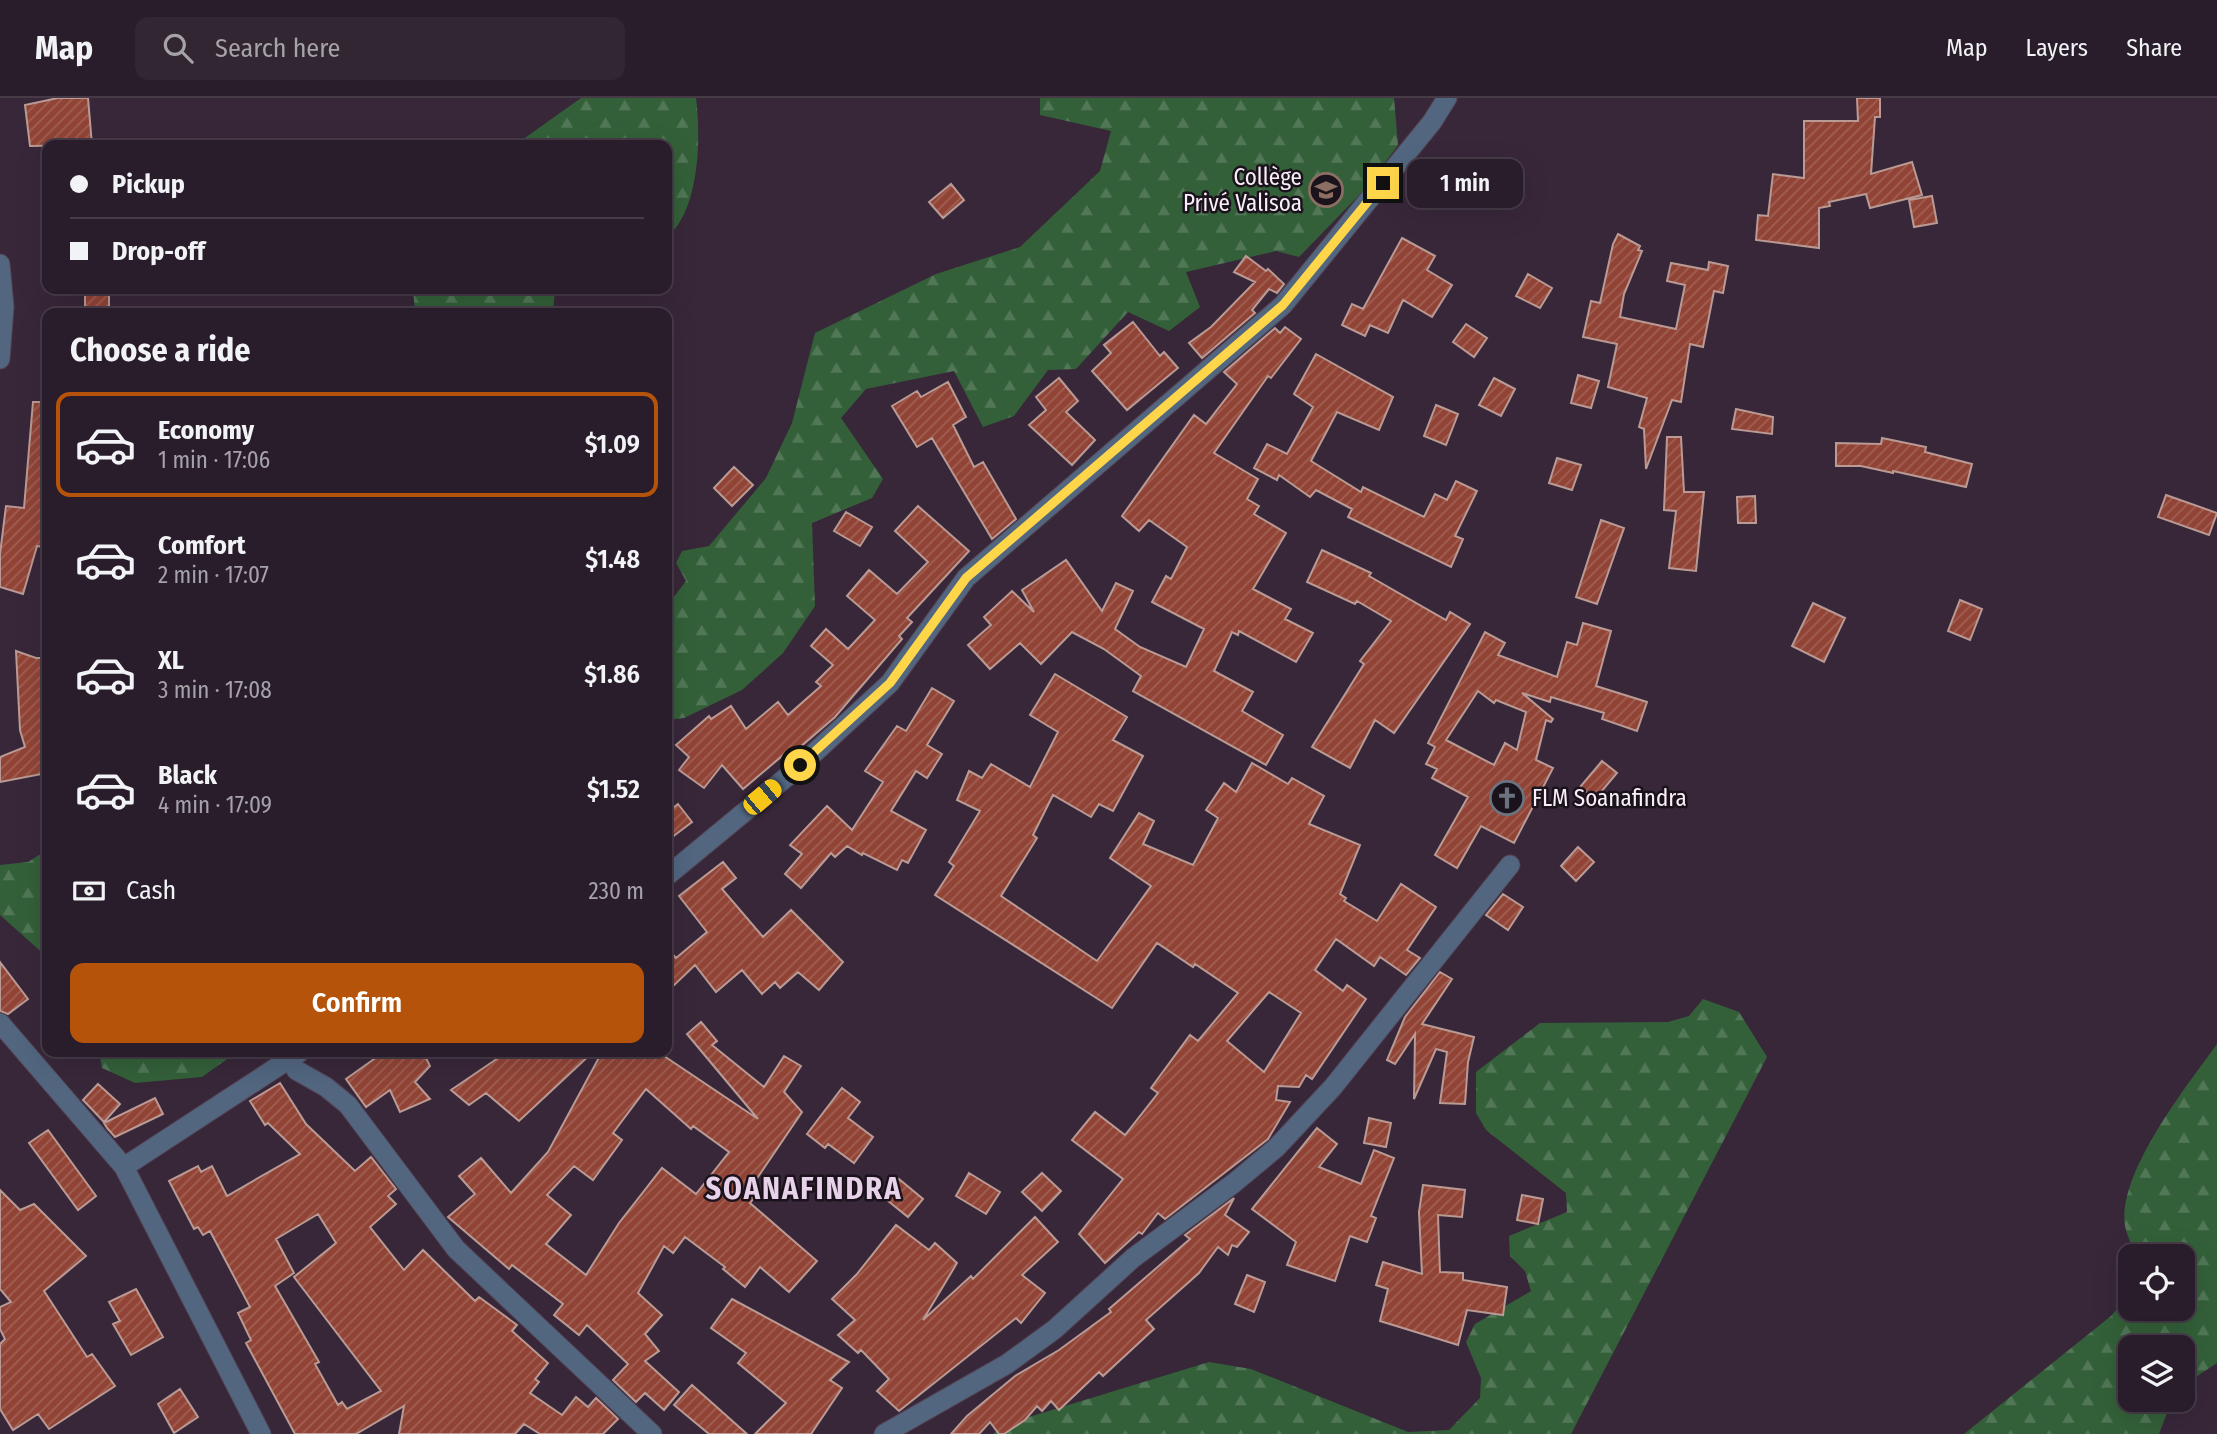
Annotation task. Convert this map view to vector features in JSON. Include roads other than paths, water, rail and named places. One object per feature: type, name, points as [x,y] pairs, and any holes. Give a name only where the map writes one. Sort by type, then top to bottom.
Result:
[{"type":"street","points":[[672,872],[800,765],[890,683],[966,578],[1283,305],[1432,122],[1447,98]]},
{"type":"street","points":[[0,264],[4,307],[0,359]]},
{"type":"street","points":[[884,1434],[1007,1364],[1055,1329],[1133,1258],[1234,1183],[1276,1148],[1333,1087],[1510,865]]},
{"type":"street","points":[[0,1023],[124,1167],[261,1434]]},
{"type":"street","points":[[124,1167],[298,1061],[348,1105],[456,1249],[652,1434]]},
{"type":"place","name":"Collège Privé Valisoa","points":[[1326,190]]},
{"type":"place","name":"FLM Soanafindra","points":[[1507,798]]},
{"type":"district","name":"SOANAFINDRA","points":[[804,1189]]}]
